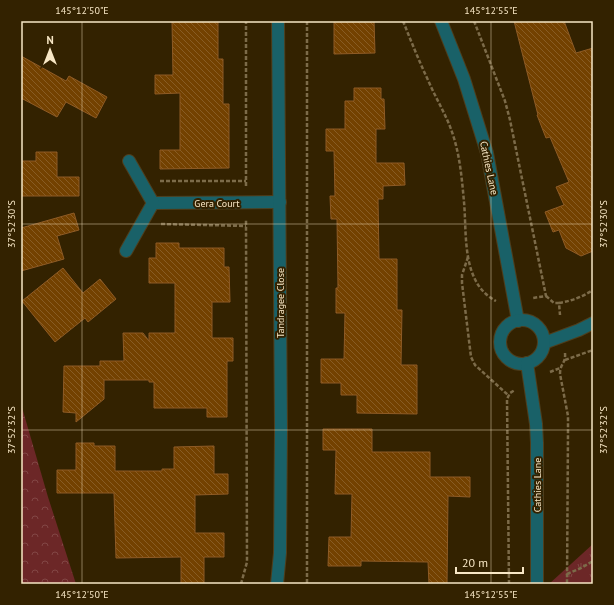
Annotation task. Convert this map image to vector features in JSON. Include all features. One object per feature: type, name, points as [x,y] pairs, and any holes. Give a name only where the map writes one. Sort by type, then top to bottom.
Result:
[{"type":"street","name":"Tandragee Close","points":[[277,584],[280,553],[280,202],[278,21]]},
{"type":"street","name":"Cathies Lane","points":[[441,21],[464,79],[487,153],[518,321]]},
{"type":"street","points":[[126,250],[153,203],[129,161]]},
{"type":"street","name":"Gera Court","points":[[153,203],[280,202]]},
{"type":"street","points":[[518,321],[530,322],[536,326],[540,330],[544,343],[539,356],[533,361],[527,363],[519,363],[506,357],[500,343],[501,335],[505,328],[518,321]]},
{"type":"street","points":[[544,343],[593,323]]},
{"type":"street","name":"Cathies Lane","points":[[527,363],[536,424],[537,443],[537,584]]},
{"type":"path","points":[[246,21],[246,191]]},
{"type":"path","points":[[307,21],[307,584]]},
{"type":"path","points":[[403,21],[428,80],[448,120],[456,145],[464,200],[468,256],[472,272],[484,293],[498,302]]},
{"type":"path","points":[[474,21],[505,101],[510,120],[546,296],[554,302],[559,303],[575,299],[593,290]]},
{"type":"path","points":[[141,181],[246,182]]},
{"type":"path","points":[[241,584],[247,562],[246,213]]},
{"type":"path","points":[[142,223],[246,226]]},
{"type":"path","points":[[468,256],[462,275],[462,283],[470,353],[475,365],[508,395]]},
{"type":"path","points":[[533,298],[546,296]]},
{"type":"path","points":[[559,303],[560,315]]},
{"type":"path","points":[[565,360],[593,350]]},
{"type":"path","points":[[550,372],[560,368],[565,360],[565,353]]},
{"type":"path","points":[[560,368],[568,416],[567,584]]},
{"type":"path","points":[[509,584],[507,399],[510,393],[516,390]]},
{"type":"path","points":[[567,574],[593,562]]},
{"type":"green space","points":[[21,404],[48,497],[76,584],[21,584]]},
{"type":"green space","points":[[593,544],[593,584],[549,584]]},
{"type":"building","points":[[172,21],[218,21],[218,59],[223,59],[223,104],[229,104],[229,168],[160,169],[160,150],[180,150],[180,93],[155,94],[155,75],[173,75]]},
{"type":"building","points":[[334,21],[374,21],[375,53],[334,54]]},
{"type":"building","points":[[514,21],[564,21],[576,53],[593,48],[593,251],[581,256],[566,248],[559,230],[553,232],[545,212],[564,205],[556,187],[569,182],[550,137],[546,138],[537,115]]},
{"type":"building","points":[[21,56],[66,81],[69,76],[107,97],[96,118],[66,102],[57,117],[21,98]]},
{"type":"building","points":[[354,88],[381,88],[381,99],[384,99],[385,129],[376,129],[376,163],[404,163],[405,185],[383,186],[383,199],[378,199],[379,259],[397,259],[397,310],[402,310],[401,365],[417,365],[417,414],[357,413],[357,395],[341,395],[341,383],[321,383],[321,359],[344,359],[345,313],[336,313],[336,288],[338,288],[337,219],[331,219],[330,196],[335,196],[334,151],[326,151],[326,129],[345,129],[345,101],[354,101]]},
{"type":"building","points":[[36,152],[57,152],[57,177],[79,177],[79,196],[21,196],[21,161],[36,161]]},
{"type":"building","points":[[74,213],[79,230],[57,236],[64,259],[21,271],[21,228]]},
{"type":"building","points":[[156,243],[179,243],[179,248],[224,248],[224,267],[229,267],[230,302],[212,302],[212,338],[233,338],[233,361],[227,361],[227,417],[207,417],[207,408],[154,408],[154,382],[149,382],[149,380],[104,380],[104,399],[76,422],[76,413],[63,412],[64,366],[100,366],[100,361],[124,361],[123,333],[143,333],[149,341],[149,333],[175,333],[175,283],[149,283],[149,258],[156,258]]},
{"type":"building","points":[[63,268],[83,293],[100,279],[116,299],[88,322],[85,318],[55,342],[22,301]]},
{"type":"building","points":[[323,429],[372,429],[372,452],[430,452],[430,477],[470,477],[470,497],[448,496],[447,584],[429,584],[428,562],[361,561],[361,566],[328,566],[329,537],[351,537],[352,494],[335,494],[336,450],[323,450]]},
{"type":"building","points":[[76,443],[94,443],[94,446],[115,446],[115,471],[162,471],[162,469],[174,469],[174,447],[214,446],[214,474],[228,474],[228,494],[195,495],[195,533],[224,533],[224,557],[204,557],[204,584],[181,584],[181,557],[116,558],[114,493],[57,493],[57,470],[76,470]]}]
